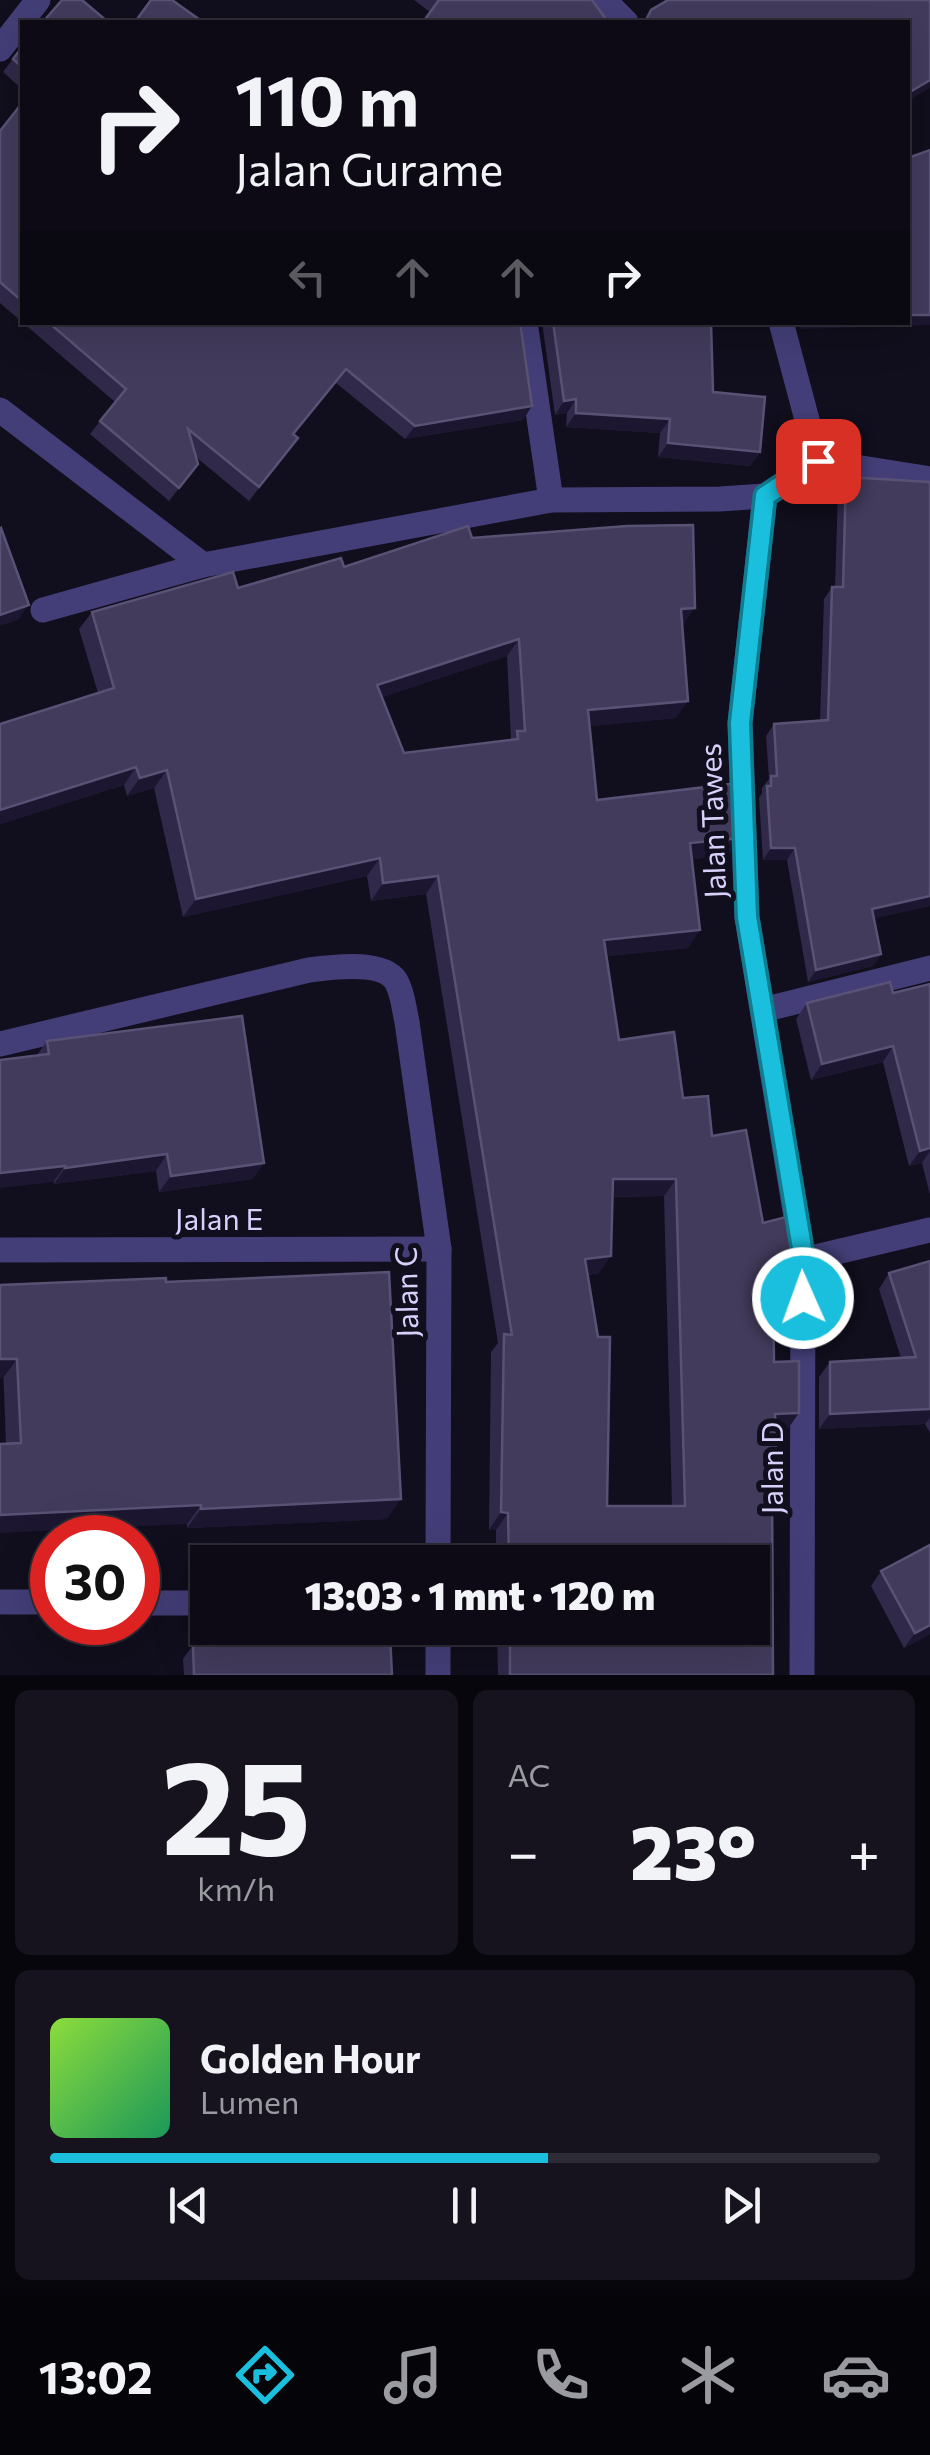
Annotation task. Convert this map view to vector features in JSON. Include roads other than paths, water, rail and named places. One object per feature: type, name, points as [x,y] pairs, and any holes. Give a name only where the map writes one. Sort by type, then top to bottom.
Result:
[{"type":"street","points":[[22,20],[38,0]]},
{"type":"street","points":[[604,0],[624,20]]},
{"type":"street","points":[[0,49],[20,23]]},
{"type":"street","points":[[525,325],[551,500]]},
{"type":"street","points":[[782,325],[818,461]]},
{"type":"street","points":[[0,410],[203,564]]},
{"type":"street","points":[[44,610],[203,564],[551,500],[765,496],[818,461],[930,479]]},
{"type":"street","name":"Jalan Tawes","points":[[765,496],[740,723],[747,917],[804,1260]]},
{"type":"street","points":[[763,1010],[930,968]]},
{"type":"street","name":"Jalan C","points":[[0,1044],[309,970],[376,969],[392,976],[400,989],[406,1022],[439,1249],[438,1545]]},
{"type":"street","points":[[804,1260],[930,1230]]},
{"type":"street","name":"Jalan E","points":[[0,1250],[439,1249]]},
{"type":"street","name":"Jalan D","points":[[802,1675],[804,1260]]},
{"type":"street","points":[[0,1602],[30,1602]]},
{"type":"street","points":[[160,1602],[190,1603]]},
{"type":"street","points":[[438,1645],[438,1675]]}]
